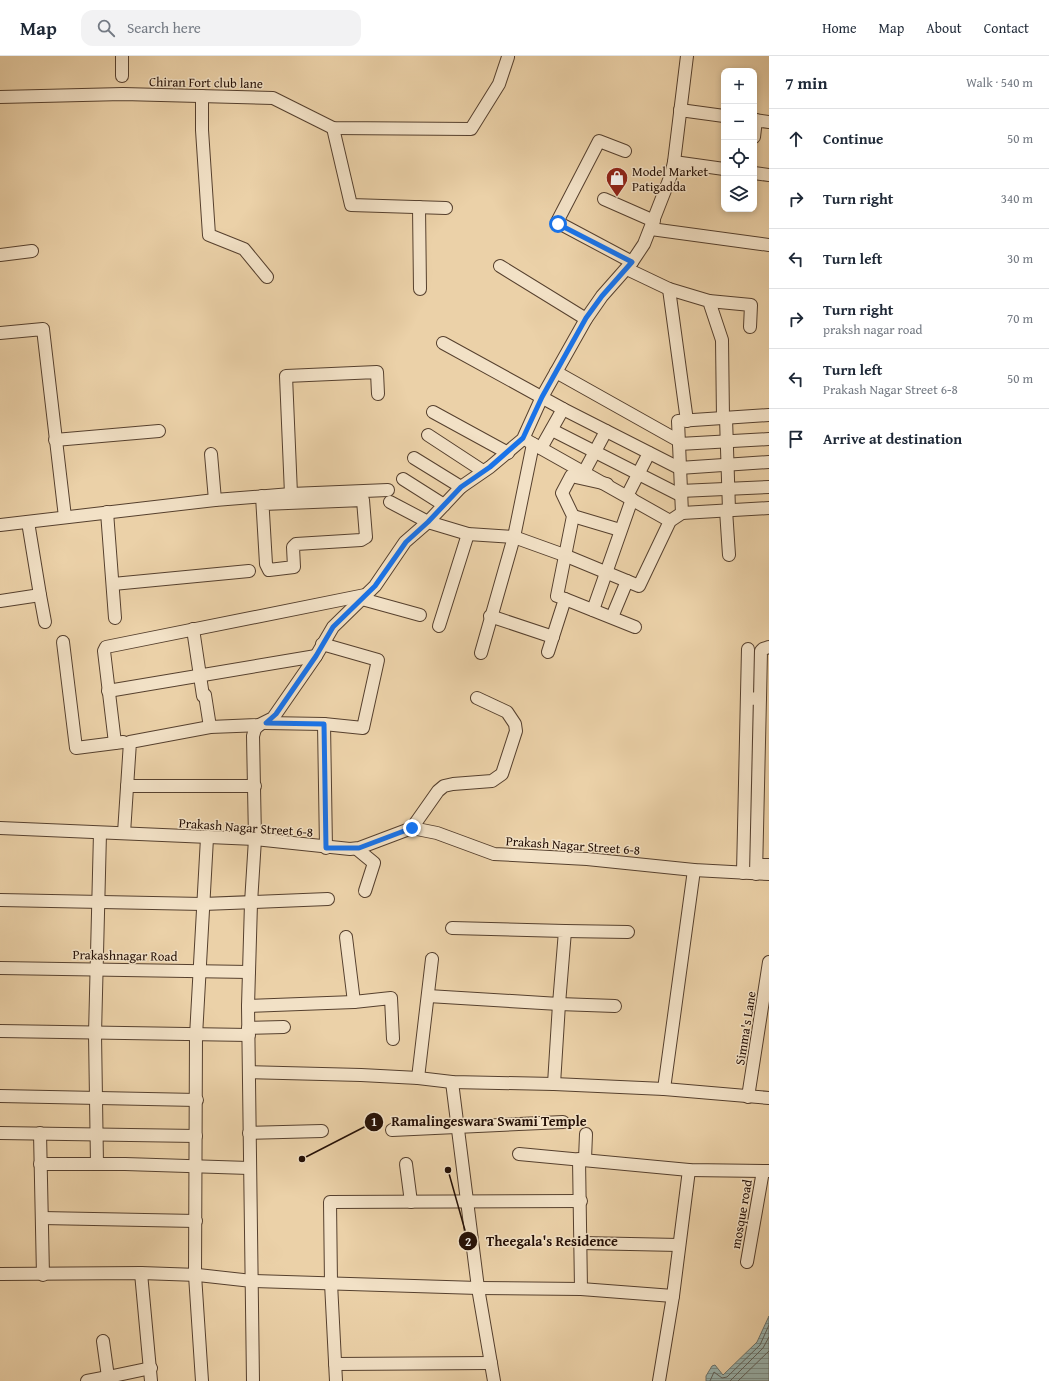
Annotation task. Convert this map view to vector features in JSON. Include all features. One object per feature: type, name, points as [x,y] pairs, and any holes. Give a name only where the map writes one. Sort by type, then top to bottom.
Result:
[{"type":"street","points":[[122,56],[122,76]]},
{"type":"street","points":[[481,653],[490,616],[514,537],[542,397],[586,318],[630,266],[653,225],[671,176],[674,162],[687,56]]},
{"type":"street","name":"Chiran Fort club lane","points":[[0,98],[123,94],[273,98],[333,128],[471,129],[499,84],[508,57]]},
{"type":"street","points":[[202,96],[202,130],[209,235],[244,249],[267,277]]},
{"type":"street","points":[[680,110],[721,116]]},
{"type":"street","points":[[757,120],[769,122]]},
{"type":"street","points":[[333,128],[351,205],[446,208]]},
{"type":"street","points":[[625,151],[599,141],[556,222],[669,289],[709,301],[752,305],[750,327]]},
{"type":"street","points":[[674,162],[721,169]]},
{"type":"street","points":[[757,173],[769,175]]},
{"type":"street","points":[[604,199],[653,225],[769,245]]},
{"type":"street","points":[[419,207],[420,290]]},
{"type":"street","points":[[0,255],[32,251]]},
{"type":"street","points":[[500,266],[586,318]]},
{"type":"street","points":[[669,289],[687,421]]},
{"type":"street","points":[[709,301],[722,340],[724,418],[729,489],[729,555]]},
{"type":"street","points":[[0,333],[43,329],[65,517]]},
{"type":"street","points":[[443,343],[563,409],[679,468],[769,462]]},
{"type":"street","points":[[291,494],[286,376],[377,372],[378,394]]},
{"type":"street","points":[[556,372],[679,442],[769,440]]},
{"type":"street","points":[[253,1381],[248,1006],[251,902],[255,839],[253,736],[255,729],[276,714],[316,656],[333,627],[375,586],[406,542],[428,522],[461,487],[508,453],[533,443],[552,430],[563,409]]},
{"type":"street","points":[[433,412],[508,453]]},
{"type":"street","points":[[682,513],[678,421],[769,416]]},
{"type":"street","points":[[552,430],[680,493],[769,487]]},
{"type":"street","points":[[55,440],[159,431]]},
{"type":"street","points":[[584,472],[606,431]]},
{"type":"street","points":[[428,435],[483,471]]},
{"type":"street","points":[[533,443],[670,521]]},
{"type":"street","points":[[594,610],[629,498],[638,473],[649,453]]},
{"type":"street","points":[[211,454],[215,500]]},
{"type":"street","points":[[414,458],[461,487]]},
{"type":"street","points":[[607,484],[571,476],[562,493],[573,516],[564,555],[558,596],[635,627]]},
{"type":"street","points":[[403,479],[444,505]]},
{"type":"street","points":[[0,525],[215,500],[262,500],[363,495],[388,490]]},
{"type":"street","points":[[262,500],[291,494],[363,495]]},
{"type":"street","points":[[262,500],[266,564],[269,570],[293,569],[295,564],[293,547],[296,544],[365,539],[363,495]]},
{"type":"street","points":[[390,502],[428,522],[468,534],[514,537],[564,555],[639,586],[670,521],[682,513],[769,508]]},
{"type":"street","points":[[107,512],[115,618]]},
{"type":"street","points":[[573,516],[620,530]]},
{"type":"street","points":[[28,522],[45,622]]},
{"type":"street","points":[[439,626],[468,534]]},
{"type":"street","points":[[113,584],[249,571]]},
{"type":"street","points":[[612,617],[627,581]]},
{"type":"street","points":[[0,601],[40,595]]},
{"type":"street","points":[[115,743],[104,651],[106,647],[363,597],[420,615]]},
{"type":"street","points":[[548,652],[565,599]]},
{"type":"street","points":[[490,616],[553,637]]},
{"type":"street","points":[[193,629],[199,675],[210,728]]},
{"type":"street","points":[[62,642],[76,748],[130,742],[210,728],[262,724],[324,724],[363,728],[378,660],[322,644]]},
{"type":"street","points":[[769,647],[761,651],[756,869],[769,865]]},
{"type":"street","points":[[743,873],[748,649]]},
{"type":"street","points":[[108,691],[316,656]]},
{"type":"street","points":[[412,828],[438,791],[444,786],[492,781],[502,774],[516,732],[515,724],[507,712],[477,698]]},
{"type":"street","points":[[747,699],[760,698]]},
{"type":"street","points":[[324,724],[326,848]]},
{"type":"street","points":[[124,833],[130,742]]},
{"type":"street","points":[[127,786],[254,786]]},
{"type":"street","name":"Prakash Nagar Street 6-8","points":[[0,828],[255,839],[326,848],[356,849],[412,828],[437,833],[494,854],[587,859],[694,870],[743,873],[756,869],[769,874]]},
{"type":"street","points":[[97,1164],[95,1034],[100,833]]},
{"type":"street","points":[[202,1381],[195,1275],[197,1100],[196,1036],[207,838]]},
{"type":"street","points":[[356,849],[374,863],[365,891]]},
{"type":"street","points":[[664,1089],[694,870]]},
{"type":"street","points":[[0,900],[203,904],[328,899]]},
{"type":"street","points":[[452,928],[628,932]]},
{"type":"street","points":[[554,1084],[565,931]]},
{"type":"street","points":[[346,937],[354,1002]]},
{"type":"street","points":[[418,1078],[432,959]]},
{"type":"street","name":"Simma's Lane","points":[[748,1097],[766,1006],[769,962]]},
{"type":"street","name":"Prakashnagar Road","points":[[0,968],[97,968],[249,972]]},
{"type":"street","points":[[428,996],[615,1006]]},
{"type":"street","points":[[248,1006],[354,1002],[391,998],[393,1040]]},
{"type":"street","points":[[0,1031],[196,1036],[284,1027]]},
{"type":"street","points":[[249,1072],[418,1078],[452,1082],[554,1084],[664,1089],[769,1098]]},
{"type":"street","points":[[452,1082],[478,1288],[494,1381]]},
{"type":"street","points":[[0,1096],[197,1100]]},
{"type":"street","points":[[392,1130],[563,1122]]},
{"type":"street","points":[[249,1133],[322,1131]]},
{"type":"street","points":[[0,1133],[196,1136]]},
{"type":"street","points":[[40,1133],[43,1275]]},
{"type":"street","points":[[581,1289],[580,1201],[582,1159],[586,1134]]},
{"type":"street","points":[[519,1154],[689,1170],[766,1171]]},
{"type":"street","points":[[40,1164],[249,1168]]},
{"type":"street","points":[[406,1164],[411,1202]]},
{"type":"street","points":[[660,1381],[673,1296],[689,1170]]},
{"type":"street","name":"mosque road","points":[[747,1262],[766,1171]]},
{"type":"street","points":[[336,1381],[330,1283],[330,1202],[580,1201]]},
{"type":"street","points":[[42,1218],[196,1221]]},
{"type":"street","points":[[581,1243],[679,1245]]},
{"type":"street","points":[[0,1274],[43,1275],[141,1273],[195,1275],[252,1281],[478,1288],[581,1289],[673,1296]]},
{"type":"street","points":[[141,1273],[151,1381]]},
{"type":"street","points":[[103,1341],[108,1377]]},
{"type":"street","points":[[335,1364],[491,1363]]},
{"type":"street","points":[[87,1381],[151,1368]]},
{"type":"water","points":[[769,1316],[769,1381],[706,1381],[706,1376],[712,1366],[715,1365],[723,1375],[757,1342]]},
{"type":"place","name":"Model Market Patigadda","points":[[617,198]]},
{"type":"place","name":"Ramalingeswara Swami Temple","points":[[302,1159]]},
{"type":"place","name":"Theegala's Residence","points":[[448,1170]]},
{"type":"route","points":[[412,828],[359,848],[326,848],[324,724],[266,723],[276,714],[316,656],[333,627],[375,586],[396,553],[461,487],[509,452],[523,438],[542,397],[571,342],[602,296],[632,262],[558,224]]}]
